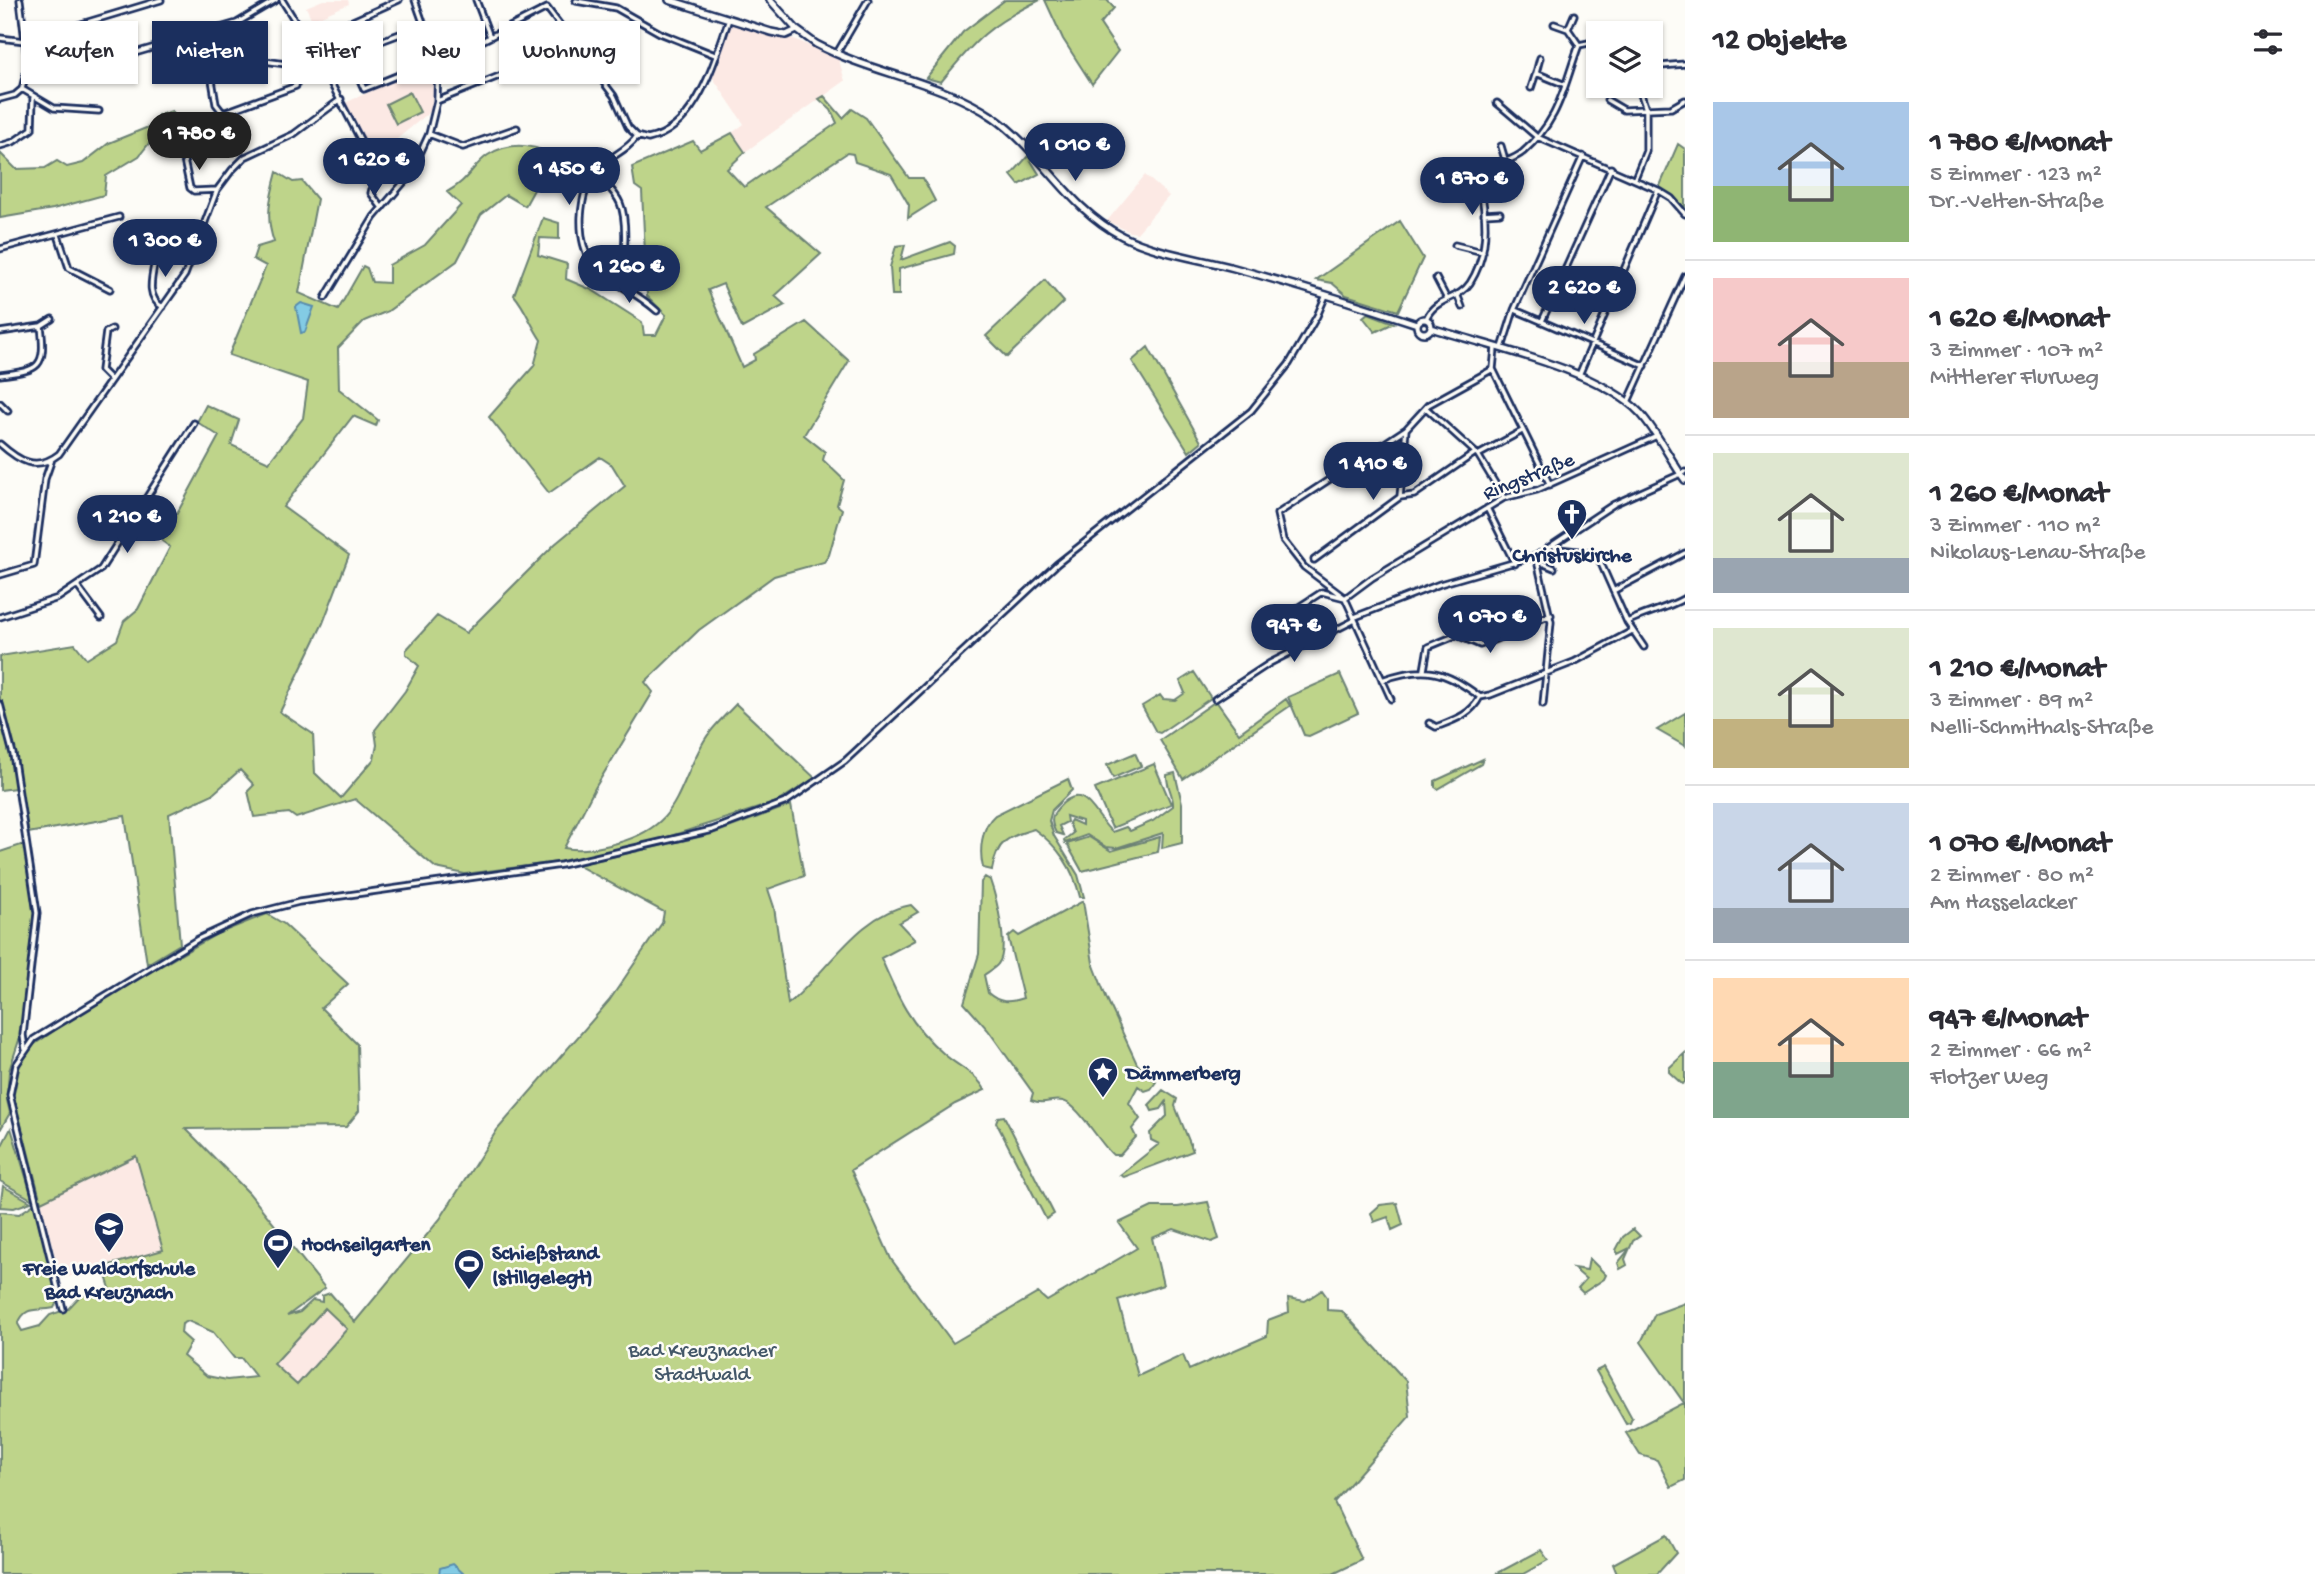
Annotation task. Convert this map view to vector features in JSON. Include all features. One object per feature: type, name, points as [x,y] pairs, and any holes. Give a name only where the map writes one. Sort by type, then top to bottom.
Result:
[{"type":"main road","points":[[669,0],[781,34],[797,30]]},
{"type":"main road","points":[[770,0],[797,30],[813,42],[960,99],[987,114],[1019,138],[1076,204],[1121,236],[1157,249],[1326,295],[1417,324],[1423,334],[1431,328]]},
{"type":"main road","points":[[781,34],[789,30],[790,23]]},
{"type":"main road","points":[[1417,324],[1426,320],[1431,328],[1579,374],[1606,387],[1628,402],[1657,436],[1684,476]]},
{"type":"street","points":[[20,0],[22,21]]},
{"type":"street","points":[[133,0],[136,8]]},
{"type":"street","points":[[92,21],[161,0]]},
{"type":"street","points":[[138,52],[237,23],[276,0]]},
{"type":"street","points":[[282,0],[295,21]]},
{"type":"street","points":[[354,21],[399,0]]},
{"type":"street","points":[[415,0],[423,21]]},
{"type":"street","points":[[476,0],[490,37]]},
{"type":"street","points":[[837,53],[868,0]]},
{"type":"street","points":[[576,1],[616,8],[660,33],[715,55]]},
{"type":"street","points":[[521,21],[547,8],[556,21]]},
{"type":"street","points":[[1569,29],[1574,15]]},
{"type":"street","points":[[363,17],[363,21]]},
{"type":"street","points":[[604,84],[614,96],[628,127],[637,136],[652,138],[680,121],[695,100],[729,19]]},
{"type":"street","points":[[1554,24],[1569,29],[1579,45]]},
{"type":"street","points":[[485,39],[499,32]]},
{"type":"street","points":[[0,38],[21,41]]},
{"type":"street","points":[[1579,45],[1586,44]]},
{"type":"street","points":[[1426,320],[1434,305],[1457,294],[1470,283],[1483,252],[1486,232],[1483,177],[1488,171],[1525,150],[1550,123],[1559,106],[1563,84],[1579,45]]},
{"type":"street","points":[[255,58],[298,65],[296,86],[223,113],[216,104],[211,74],[255,58]]},
{"type":"street","points":[[1531,88],[1540,58]]},
{"type":"street","points":[[1663,66],[1685,64]]},
{"type":"street","points":[[1536,73],[1563,84]]},
{"type":"street","points":[[437,102],[499,77]]},
{"type":"street","points":[[0,99],[15,96],[23,84]]},
{"type":"street","points":[[333,84],[374,166]]},
{"type":"street","points":[[360,84],[364,89],[376,84]]},
{"type":"street","points":[[325,298],[382,208],[410,175],[429,134],[437,102],[437,84]]},
{"type":"street","points":[[22,89],[33,98],[54,108],[99,111]]},
{"type":"street","points":[[0,146],[13,142],[32,129],[33,98]]},
{"type":"street","points":[[1635,179],[1646,151],[1646,109],[1642,98]]},
{"type":"street","points":[[0,575],[34,565],[46,479],[52,459],[70,439],[163,307],[191,262],[217,190],[245,157],[294,134],[341,99]]},
{"type":"street","points":[[1607,100],[1624,110],[1671,108],[1685,100]]},
{"type":"street","points":[[1497,103],[1537,136],[1658,191],[1671,198],[1685,214]]},
{"type":"street","points":[[429,134],[463,147],[517,128]]},
{"type":"street","points":[[637,136],[596,171],[586,186],[582,202],[582,245],[590,262],[657,311]]},
{"type":"street","points":[[1501,146],[1504,163],[1513,181]]},
{"type":"street","points":[[182,151],[190,188],[194,191],[217,190]]},
{"type":"street","points":[[1550,485],[1493,369],[1514,310],[1584,156]]},
{"type":"street","points":[[1542,321],[1611,168]]},
{"type":"street","points":[[596,171],[619,200],[622,211],[624,265],[615,281]]},
{"type":"street","points":[[374,181],[371,193],[382,208]]},
{"type":"street","points":[[1579,374],[1658,191]]},
{"type":"street","points":[[1484,214],[1500,213]]},
{"type":"street","points":[[0,249],[119,217]]},
{"type":"street","points":[[58,235],[69,268],[110,289]]},
{"type":"street","points":[[1455,245],[1483,252]]},
{"type":"street","points":[[156,256],[151,294],[154,302],[163,307]]},
{"type":"street","points":[[1628,402],[1685,276]]},
{"type":"street","points":[[1436,278],[1447,299]]},
{"type":"street","points":[[1457,294],[1462,307]]},
{"type":"street","points":[[63,1310],[12,1102],[13,1074],[25,1049],[48,1030],[198,939],[252,915],[299,902],[561,865],[712,830],[786,802],[845,761],[1057,564],[1251,411],[1289,364],[1326,295]]},
{"type":"street","points":[[1514,310],[1645,366]]},
{"type":"street","points":[[0,332],[41,326],[52,319]]},
{"type":"street","points":[[0,375],[32,371],[37,366],[44,353],[41,326]]},
{"type":"street","points":[[111,380],[100,370],[106,332],[112,328]]},
{"type":"street","points":[[1391,699],[1345,598],[1304,567],[1283,540],[1277,514],[1406,429],[1426,408],[1493,369]]},
{"type":"street","points":[[0,403],[8,411]]},
{"type":"street","points":[[1426,408],[1476,454],[1503,498]]},
{"type":"street","points":[[0,617],[34,608],[78,587],[109,560],[194,422]]},
{"type":"street","points":[[1400,497],[1406,429]]},
{"type":"street","points":[[1314,560],[1400,497],[1414,495],[1476,454],[1522,431]]},
{"type":"street","name":"Ringstraße","points":[[1345,598],[1503,498],[1550,485],[1657,436]]},
{"type":"street","points":[[0,444],[25,462],[42,463],[52,459]]},
{"type":"street","points":[[1215,699],[1270,663],[1353,621],[1355,617],[1440,584],[1536,558],[1614,504],[1684,476]]},
{"type":"street","points":[[1487,508],[1515,564]]},
{"type":"street","points":[[1553,545],[1559,549],[1587,552],[1599,559],[1626,622],[1644,647]]},
{"type":"street","points":[[1612,590],[1685,553]]},
{"type":"street","points":[[1536,558],[1554,568]]},
{"type":"street","points":[[1536,558],[1551,615],[1543,704]]},
{"type":"street","points":[[78,587],[100,618]]},
{"type":"street","points":[[1289,614],[1322,592],[1345,598]]},
{"type":"street","points":[[1626,622],[1653,609],[1664,610],[1685,598]]},
{"type":"street","points":[[1424,670],[1428,647],[1457,635],[1480,645],[1506,637],[1525,624],[1551,615]]},
{"type":"street","points":[[1429,723],[1436,727],[1460,717],[1473,708],[1480,697],[1544,676],[1632,631]]},
{"type":"street","points":[[1382,680],[1424,670],[1462,683],[1480,697]]},
{"type":"street","points":[[0,704],[13,754],[37,913],[23,1035],[25,1049]]},
{"type":"shaded area","points":[[323,0],[348,0],[349,4],[312,20],[306,7]]},
{"type":"shaded area","points":[[729,22],[797,40],[839,60],[845,81],[745,152],[732,133],[744,124],[711,75]]},
{"type":"shaded area","points":[[397,79],[397,84],[434,84],[431,111],[375,157],[345,103]]},
{"type":"shaded area","points":[[1145,175],[1169,196],[1137,233],[1107,221]]},
{"type":"shaded area","points":[[136,1156],[163,1250],[61,1279],[41,1202]]},
{"type":"shaded area","points":[[325,1308],[347,1329],[298,1385],[274,1364]]},
{"type":"green space","points":[[1005,0],[1040,0],[984,34],[941,82],[926,78],[963,32]]},
{"type":"green space","points":[[1045,0],[1107,0],[1114,8],[1100,24],[1118,51],[1092,84],[1063,39]]},
{"type":"green space","points":[[410,92],[420,112],[396,124],[386,104]]},
{"type":"green space","points":[[824,96],[843,118],[852,109],[866,118],[909,178],[923,178],[935,201],[908,218],[909,205],[891,174],[855,162],[853,154],[847,153],[766,207],[821,254],[775,296],[785,305],[742,328],[723,284],[708,290],[742,367],[755,360],[754,354],[806,322],[849,361],[804,435],[825,452],[823,460],[844,480],[837,505],[842,509],[829,555],[824,562],[774,576],[699,630],[645,682],[653,692],[595,788],[564,848],[584,849],[610,845],[638,836],[654,827],[674,804],[707,736],[736,704],[815,778],[777,802],[658,840],[565,861],[465,874],[436,868],[355,799],[296,818],[289,813],[254,817],[248,791],[254,785],[240,770],[213,794],[169,814],[180,944],[147,964],[125,816],[22,834],[15,788],[0,790],[0,656],[75,644],[87,659],[117,640],[124,621],[138,609],[170,547],[162,541],[219,436],[197,422],[206,405],[239,420],[231,445],[269,462],[303,418],[308,382],[229,355],[266,266],[253,259],[257,247],[274,242],[269,207],[277,172],[293,182],[302,181],[317,199],[299,293],[338,310],[363,266],[367,268],[372,282],[389,283],[389,265],[425,245],[461,205],[447,192],[488,155],[506,147],[526,146],[544,151],[560,162],[556,180],[536,186],[525,206],[506,195],[481,215],[457,261],[388,311],[364,321],[338,348],[339,389],[378,420],[376,426],[353,416],[283,507],[349,555],[323,623],[280,712],[313,734],[315,773],[341,798],[374,759],[377,745],[375,730],[405,691],[419,666],[406,654],[406,650],[437,616],[466,633],[555,544],[625,486],[612,465],[600,457],[549,493],[489,417],[534,366],[541,340],[514,295],[543,218],[559,223],[559,239],[540,238],[538,255],[567,264],[566,279],[592,290],[642,322],[644,335],[656,335],[666,315],[647,296],[642,191],[635,186],[632,167],[693,141],[700,150],[732,133],[745,152],[727,169],[744,187],[837,123],[831,110],[819,99]]},
{"type":"green space","points":[[172,111],[177,125],[154,137],[139,156],[106,176],[104,195],[53,209],[0,218],[0,153],[16,169],[45,168],[57,161],[67,167],[83,163],[109,143],[156,124],[158,115]]},
{"type":"green space","points":[[1678,144],[1685,149],[1685,208],[1672,195],[1659,188]]},
{"type":"green space","points":[[1028,156],[1039,174],[1019,185],[1011,175]]},
{"type":"green space","points":[[1400,221],[1423,258],[1398,311],[1346,295],[1332,283],[1316,280]]},
{"type":"green space","points":[[950,242],[955,246],[954,254],[899,269],[899,295],[892,295],[890,267],[896,246],[905,245],[901,260]]},
{"type":"green space","points":[[1045,280],[1064,302],[1007,357],[986,336]]},
{"type":"green space","points":[[1368,313],[1394,323],[1375,332],[1363,317]]},
{"type":"green space","points":[[1148,347],[1201,442],[1189,452],[1132,361]]},
{"type":"green space","points":[[1194,672],[1211,698],[1160,733],[1156,732],[1142,706],[1160,695],[1163,699],[1175,700],[1185,693],[1180,681]]},
{"type":"green space","points":[[1340,674],[1358,713],[1309,736],[1304,735],[1288,697]]},
{"type":"green space","points":[[1286,699],[1290,706],[1183,779],[1160,740],[1216,701],[1239,733]]},
{"type":"green space","points":[[1685,713],[1685,746],[1657,730]]},
{"type":"green space","points":[[1135,753],[1141,766],[1113,778],[1107,765]]},
{"type":"green space","points":[[1483,759],[1481,764],[1438,789],[1435,787],[1435,781]]},
{"type":"green space","points":[[1154,764],[1171,804],[1112,828],[1095,789]]},
{"type":"green space","points":[[1175,773],[1182,803],[1182,843],[1162,848],[1163,833],[1116,848],[1106,847],[1087,835],[1065,843],[1064,840],[1073,833],[1069,823],[1071,820],[1082,825],[1082,821],[1066,816],[1067,822],[1059,826],[1063,835],[1056,833],[1052,823],[1054,814],[1067,800],[1075,797],[1089,803],[1112,832],[1126,827],[1130,831],[1153,821],[1173,806],[1167,775]]},
{"type":"green space","points":[[1068,779],[1072,790],[1052,810],[1049,821],[1054,836],[1078,875],[1084,897],[1080,897],[1064,859],[1051,843],[1034,829],[1010,838],[1000,846],[992,870],[983,868],[982,840],[990,820]]},
{"type":"green space","name":"Bad Kreuznacher Stadtwald","points":[[791,805],[804,876],[768,889],[774,907],[788,1004],[844,946],[875,919],[892,910],[911,905],[918,912],[899,923],[915,940],[881,958],[899,998],[922,1032],[944,1054],[977,1079],[985,1090],[955,1104],[851,1170],[891,1259],[953,1343],[1038,1293],[1047,1301],[1137,1248],[1119,1223],[1152,1207],[1178,1207],[1208,1202],[1219,1239],[1212,1242],[1174,1229],[1152,1238],[1163,1285],[1118,1300],[1138,1376],[1183,1355],[1189,1370],[1267,1336],[1268,1320],[1289,1312],[1288,1298],[1305,1301],[1322,1290],[1327,1297],[1327,1310],[1342,1311],[1406,1381],[1410,1416],[1334,1502],[1362,1560],[1333,1574],[0,1574],[0,1212],[19,1214],[34,1204],[58,1300],[54,1308],[28,1311],[18,1324],[22,1331],[40,1326],[50,1315],[68,1309],[80,1296],[110,1288],[103,1267],[163,1250],[136,1156],[41,1202],[13,1093],[14,1080],[24,1056],[32,1046],[71,1019],[217,934],[267,914],[284,924],[348,984],[321,1008],[357,1044],[359,1111],[346,1127],[186,1129],[249,1193],[325,1288],[287,1316],[300,1312],[313,1300],[322,1302],[322,1296],[330,1293],[355,1322],[440,1219],[497,1130],[609,1001],[662,923],[664,912],[577,865],[712,834]],"holes":[[[325,1308],[347,1329],[297,1385],[274,1364]],[[188,1321],[213,1332],[234,1358],[241,1358],[256,1377],[227,1380],[207,1376],[183,1356],[191,1342],[181,1333],[182,1324]]]},
{"type":"green space","points":[[1089,837],[1111,851],[1160,837],[1158,852],[1082,871],[1067,844]]},
{"type":"green space","points":[[24,844],[34,913],[21,1034],[9,1071],[7,1100],[10,1113],[0,1130],[0,852]]},
{"type":"green space","points":[[985,877],[990,880],[995,898],[1003,947],[998,964],[984,975],[988,993],[1000,1000],[1023,998],[1008,937],[1014,932],[1019,936],[1083,901],[1093,963],[1107,999],[1137,1064],[1156,1082],[1151,1089],[1145,1091],[1138,1086],[1129,1103],[1140,1119],[1132,1129],[1136,1137],[1120,1155],[1113,1155],[1069,1104],[1059,1100],[1031,1100],[1033,1093],[988,1030],[964,1003],[979,954],[981,882]]},
{"type":"green space","points":[[1685,1053],[1685,1082],[1682,1084],[1669,1072],[1669,1068]]},
{"type":"green space","points":[[1163,1090],[1177,1099],[1175,1106],[1193,1151],[1124,1177],[1120,1175],[1159,1144],[1151,1140],[1150,1133],[1167,1116],[1166,1102],[1161,1109],[1152,1111],[1149,1105]]},
{"type":"green space","points":[[1004,1116],[1054,1214],[1046,1219],[996,1122],[998,1117]]},
{"type":"green space","points":[[11,1128],[33,1200],[0,1181],[0,1149]]},
{"type":"green space","points":[[3,1186],[31,1202],[14,1208],[0,1207]]},
{"type":"green space","points":[[1397,1203],[1403,1225],[1392,1230],[1388,1217],[1374,1222],[1371,1213],[1380,1205]]},
{"type":"green space","points":[[1633,1229],[1640,1236],[1633,1241],[1630,1248],[1618,1254],[1616,1250],[1623,1237]]},
{"type":"green space","points":[[1630,1248],[1625,1259],[1627,1265],[1620,1269],[1618,1263]]},
{"type":"green space","points":[[1589,1258],[1606,1275],[1583,1293],[1578,1288],[1586,1279],[1573,1268],[1587,1270]]},
{"type":"green space","points":[[1685,1303],[1685,1480],[1671,1487],[1657,1460],[1640,1455],[1626,1433],[1684,1403],[1641,1342],[1655,1314]]},
{"type":"green space","points":[[1604,1367],[1632,1418],[1630,1423],[1626,1424],[1596,1371]]},
{"type":"green space","points":[[1666,1535],[1676,1553],[1657,1574],[1617,1574],[1613,1564]]},
{"type":"green space","points":[[1541,1550],[1548,1560],[1523,1574],[1496,1574]]},
{"type":"water","points":[[301,303],[314,307],[305,332],[301,333],[296,307]]},
{"type":"water","points":[[453,1564],[464,1574],[439,1574],[440,1568]]},
{"type":"place","name":"Christuskirche","points":[[1572,541]]},
{"type":"place","name":"Dämmerberg","points":[[1103,1099]]},
{"type":"place","name":"Freie Waldorfschule Bad Kreuznach","points":[[109,1254]]},
{"type":"place","name":"Hochseilgarten","points":[[278,1270]]},
{"type":"place","name":"Schießstand (stillgelegt)","points":[[469,1291]]}]
